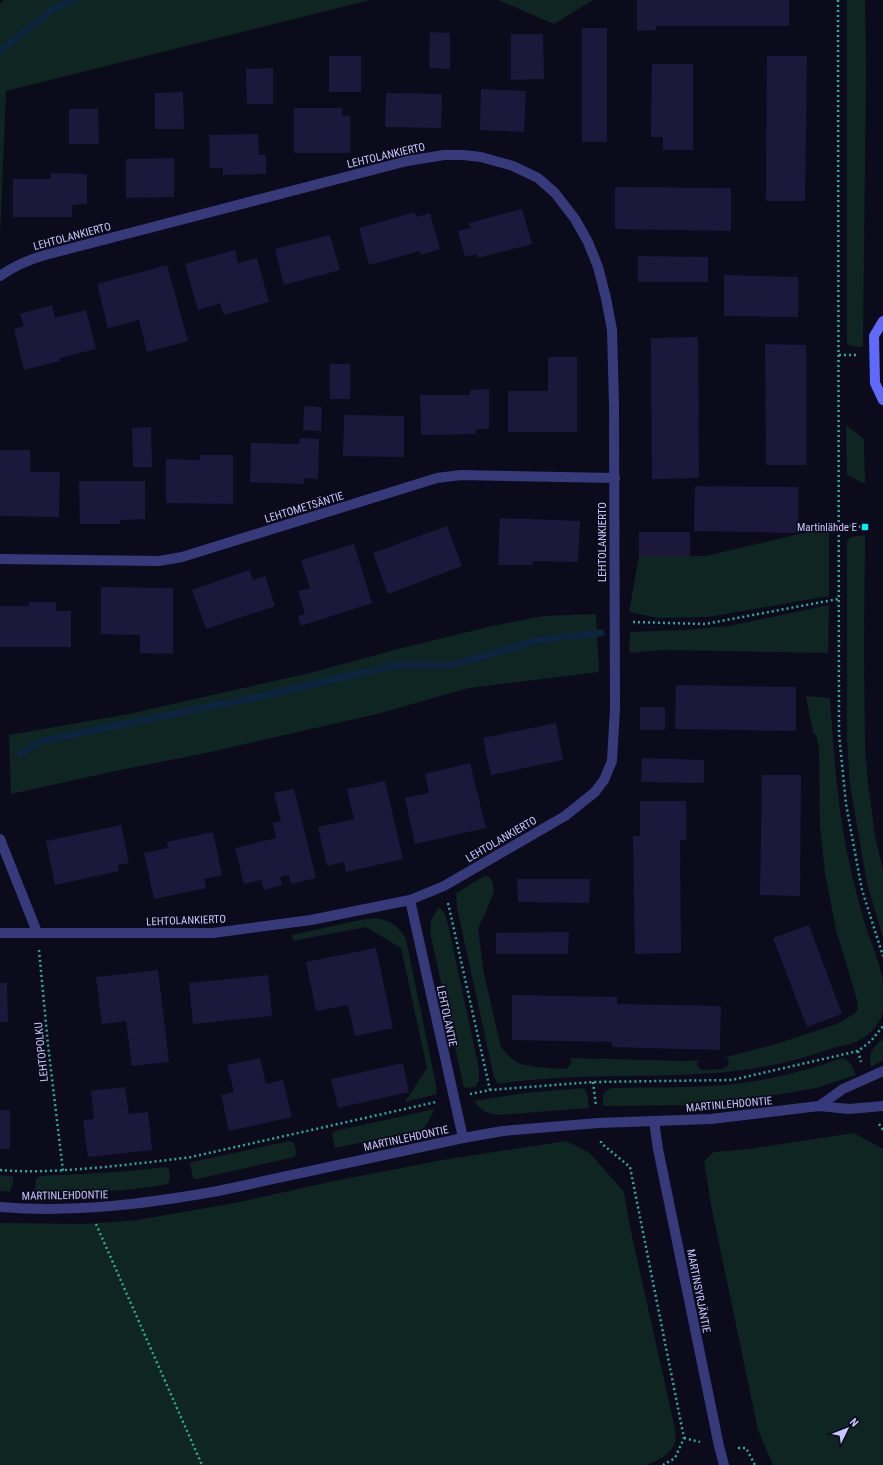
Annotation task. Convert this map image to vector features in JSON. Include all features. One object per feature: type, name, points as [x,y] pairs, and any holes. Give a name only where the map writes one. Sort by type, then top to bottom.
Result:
[{"type":"main road","points":[[883,321],[874,336],[875,383],[883,400]]},
{"type":"street","name":"LEHTOLANKIERTO","points":[[0,276],[28,260],[45,255],[407,161],[444,155],[463,155],[481,157],[513,166],[538,178],[555,192],[575,219],[588,242],[598,267],[612,330],[615,478],[615,708],[612,761],[604,780],[595,792],[565,816],[444,886],[410,900],[311,920],[213,933],[0,932]]},
{"type":"street","name":"LEHTOMETSÄNTIE","points":[[0,559],[159,561],[182,557],[437,478],[461,475],[615,478]]},
{"type":"street","points":[[0,839],[37,932]]},
{"type":"street","name":"LEHTOLANTIE","points":[[410,900],[463,1138]]},
{"type":"street","name":"MARTINLEHDONTIE","points":[[819,1106],[843,1089],[883,1071]]},
{"type":"street","name":"MARTINLEHDONTIE","points":[[0,1207],[53,1210],[90,1209],[172,1199],[218,1191],[463,1138],[503,1131],[598,1124],[712,1119],[819,1106],[849,1109],[883,1106]]},
{"type":"street","name":"MARTINSYRJÄNTIE","points":[[654,1121],[660,1157],[724,1465]]},
{"type":"path","points":[[838,0],[839,734],[846,804],[862,890],[883,956]]},
{"type":"path","points":[[839,525],[865,527]]},
{"type":"path","points":[[614,622],[705,624],[838,599]]},
{"type":"path","points":[[444,886],[490,1090]]},
{"type":"path","name":"LEHTOPOLKU","points":[[37,932],[63,1171]]},
{"type":"path","points":[[601,1143],[630,1167],[684,1438],[675,1458],[663,1465]]},
{"type":"path","points":[[90,1209],[202,1465]]},
{"type":"path","points":[[746,1448],[755,1465]]},
{"type":"green space","points":[[4,0],[370,0],[6,91],[0,237],[0,4]]},
{"type":"green space","points":[[498,0],[593,0],[554,24]]},
{"type":"green space","points":[[847,0],[865,0],[866,69],[863,347],[850,346],[847,343]]},
{"type":"green space","points":[[846,425],[864,439],[865,484],[847,475]]},
{"type":"green space","points":[[829,527],[829,596],[708,617],[658,618],[629,612],[639,556],[706,556]]},
{"type":"green space","points":[[865,535],[865,748],[875,836],[883,870],[883,938],[867,883],[850,785],[847,740],[847,541],[851,537]]},
{"type":"green space","points":[[829,605],[828,653],[663,650],[629,653],[630,632],[684,630],[729,626]]},
{"type":"green space","points":[[596,614],[599,672],[469,688],[377,714],[206,753],[11,794],[9,735],[129,714],[310,673],[398,649],[488,627],[543,616]]},
{"type":"green space","points":[[806,696],[830,698],[836,780],[845,841],[858,900],[883,980],[883,1009],[880,1021],[872,1031],[856,1042],[794,1060],[753,1069],[689,1075],[558,1078],[498,1084],[494,1077],[457,908],[456,893],[485,876],[489,877],[492,881],[494,891],[478,929],[484,974],[501,1047],[511,1058],[520,1064],[536,1067],[566,1069],[572,1061],[569,1058],[683,1061],[701,1060],[697,1062],[697,1066],[702,1070],[723,1069],[728,1065],[729,1061],[727,1058],[722,1058],[776,1044],[837,1024],[854,1014],[858,1009],[857,1000],[836,930],[825,873],[820,827],[819,749],[816,735],[813,733]]},
{"type":"green space","points":[[439,907],[444,913],[448,924],[479,1069],[479,1081],[475,1087],[464,1088],[430,932],[431,920]]},
{"type":"green space","points":[[375,918],[394,924],[406,939],[437,1094],[405,1102],[427,1068],[401,948],[366,927],[293,941],[292,935]]},
{"type":"green space","points":[[883,1038],[883,1060],[871,1067],[870,1057],[872,1051]]},
{"type":"green space","points":[[843,1058],[850,1063],[856,1075],[816,1088],[748,1100],[700,1105],[603,1106],[603,1096],[605,1091],[612,1088],[686,1087],[743,1083],[813,1068]]},
{"type":"green space","points":[[584,1088],[587,1093],[589,1108],[499,1115],[484,1111],[474,1101],[524,1093]]},
{"type":"green space","points":[[435,1109],[425,1127],[420,1130],[335,1148],[332,1134],[335,1131]]},
{"type":"green space","points":[[854,1133],[883,1149],[883,1465],[773,1465],[758,1430],[712,1210],[704,1161],[714,1152],[748,1149]]},
{"type":"green space","points":[[289,1141],[294,1143],[296,1150],[295,1157],[197,1179],[193,1178],[190,1163],[192,1162]]},
{"type":"green space","points":[[566,1141],[590,1153],[624,1192],[630,1227],[675,1429],[675,1440],[673,1447],[667,1454],[659,1459],[646,1465],[0,1465],[0,1223],[86,1224],[137,1220],[235,1203],[329,1182],[442,1160]]},
{"type":"green space","points":[[166,1167],[169,1169],[170,1177],[168,1184],[152,1187],[36,1194],[35,1191],[36,1179],[40,1176],[119,1172]]},
{"type":"green space","points":[[0,1175],[13,1177],[10,1192],[0,1191]]},
{"type":"building","points":[[637,0],[789,0],[789,26],[656,26],[656,30],[637,31]]},
{"type":"building","points":[[582,28],[607,28],[607,142],[582,142]]},
{"type":"building","points":[[430,32],[450,33],[450,69],[429,68]]},
{"type":"building","points":[[511,34],[543,34],[544,79],[511,80]]},
{"type":"building","points":[[329,56],[361,56],[361,92],[329,92]]},
{"type":"building","points":[[767,56],[807,56],[805,201],[766,201]]},
{"type":"building","points":[[652,64],[693,64],[693,150],[663,150],[663,137],[651,137]]},
{"type":"building","points":[[273,68],[273,104],[247,104],[246,69]]},
{"type":"building","points":[[481,89],[526,91],[524,132],[480,130]]},
{"type":"building","points":[[183,92],[184,129],[155,129],[155,93]]},
{"type":"building","points":[[386,93],[442,94],[441,128],[385,127]]},
{"type":"building","points":[[294,108],[342,108],[342,116],[350,116],[350,153],[294,153]]},
{"type":"building","points":[[69,109],[98,109],[99,144],[69,144]]},
{"type":"building","points":[[258,134],[259,155],[266,155],[266,174],[223,175],[223,168],[210,168],[209,135]]},
{"type":"building","points":[[174,158],[174,197],[126,198],[126,159]]},
{"type":"building","points":[[51,173],[87,174],[87,204],[72,205],[72,217],[13,217],[13,179],[51,179]]},
{"type":"building","points":[[615,187],[731,188],[731,231],[615,229]]},
{"type":"building","points":[[522,209],[532,244],[478,258],[477,254],[465,257],[458,231],[471,228],[469,223]]},
{"type":"building","points":[[415,212],[416,217],[430,213],[440,249],[421,255],[420,251],[369,265],[359,228]]},
{"type":"building","points":[[330,235],[340,270],[284,285],[275,249]]},
{"type":"building","points":[[235,250],[238,263],[257,258],[269,302],[224,315],[220,303],[198,310],[185,264]]},
{"type":"building","points":[[638,256],[708,257],[708,282],[638,282]]},
{"type":"building","points":[[167,265],[188,341],[147,352],[139,320],[108,328],[97,284]]},
{"type":"building","points":[[724,275],[798,277],[798,317],[724,316]]},
{"type":"building","points":[[52,305],[55,318],[86,310],[96,349],[59,358],[60,361],[24,370],[14,329],[24,326],[20,314]]},
{"type":"building","points":[[698,337],[699,478],[652,479],[651,338]]},
{"type":"building","points":[[765,344],[806,345],[806,465],[766,465]]},
{"type":"building","points":[[548,357],[577,357],[577,432],[508,432],[508,391],[548,391]]},
{"type":"building","points":[[330,364],[350,364],[350,399],[330,399]]},
{"type":"building","points":[[489,389],[489,429],[476,429],[475,434],[421,435],[420,395],[470,395],[470,390]]},
{"type":"building","points":[[304,406],[322,407],[321,431],[303,430]]},
{"type":"building","points":[[344,415],[404,416],[404,457],[343,456]]},
{"type":"building","points":[[151,427],[152,467],[133,467],[132,428]]},
{"type":"building","points":[[300,438],[319,439],[318,479],[304,478],[304,484],[250,482],[251,443],[299,444]]},
{"type":"building","points":[[0,450],[30,450],[30,472],[60,472],[59,517],[0,516]]},
{"type":"building","points":[[200,455],[233,455],[233,504],[166,503],[166,459],[200,460]]},
{"type":"building","points":[[79,481],[145,481],[145,519],[120,520],[120,524],[80,524]]},
{"type":"building","points":[[695,486],[798,487],[798,533],[694,531]]},
{"type":"building","points":[[500,518],[580,521],[578,562],[533,561],[533,565],[498,565]]},
{"type":"building","points":[[447,526],[462,566],[388,594],[373,553]]},
{"type":"building","points":[[639,532],[690,532],[690,556],[639,556]]},
{"type":"building","points":[[354,544],[372,603],[301,626],[298,616],[305,614],[298,591],[310,588],[301,560]]},
{"type":"building","points":[[249,570],[253,580],[265,576],[275,606],[206,629],[192,590]]},
{"type":"building","points":[[101,587],[173,588],[173,654],[140,653],[140,635],[101,634]]},
{"type":"building","points":[[29,602],[56,602],[56,611],[71,611],[71,647],[0,647],[0,606],[29,606]]},
{"type":"building","points":[[676,685],[796,687],[796,731],[675,729]]},
{"type":"building","points":[[640,707],[665,707],[665,730],[640,730]]},
{"type":"building","points":[[556,723],[563,760],[491,775],[483,738]]},
{"type":"building","points":[[642,758],[704,760],[704,783],[641,782]]},
{"type":"building","points":[[470,763],[486,828],[415,844],[405,798],[429,793],[425,774]]},
{"type":"building","points":[[762,775],[801,775],[800,896],[760,895]]},
{"type":"building","points":[[385,781],[403,859],[346,872],[344,862],[327,866],[318,827],[354,819],[347,789]]},
{"type":"building","points":[[294,789],[316,878],[291,884],[289,875],[280,877],[282,885],[264,890],[261,880],[244,884],[235,848],[276,838],[273,823],[281,821],[274,793]]},
{"type":"building","points":[[640,801],[686,801],[686,840],[680,840],[681,953],[635,954],[633,836],[640,836]]},
{"type":"building","points":[[121,825],[129,863],[118,865],[119,871],[55,885],[46,841]]},
{"type":"building","points":[[213,832],[222,875],[204,879],[206,888],[154,899],[144,853],[168,848],[167,842]]},
{"type":"building","points":[[517,879],[590,879],[589,903],[518,902]]},
{"type":"building","points":[[809,925],[842,1014],[807,1027],[773,938]]},
{"type":"building","points":[[569,932],[568,954],[496,954],[496,933]]},
{"type":"building","points":[[376,948],[393,1028],[355,1036],[348,1005],[316,1011],[306,962]]},
{"type":"building","points":[[158,970],[169,1062],[132,1066],[126,1021],[102,1024],[96,977]]},
{"type":"building","points":[[268,975],[272,1016],[193,1024],[189,983]]},
{"type":"building","points":[[0,983],[7,983],[8,1022],[0,1022]]},
{"type":"building","points":[[512,995],[617,997],[617,1004],[721,1006],[720,1050],[612,1047],[612,1042],[512,1040]]},
{"type":"building","points":[[260,1058],[266,1084],[283,1080],[292,1117],[229,1131],[221,1095],[234,1092],[227,1065]]},
{"type":"building","points":[[403,1063],[409,1092],[338,1108],[331,1079]]},
{"type":"building","points":[[125,1087],[129,1114],[148,1112],[152,1150],[88,1157],[83,1120],[94,1119],[91,1091]]},
{"type":"building","points":[[0,1110],[10,1110],[10,1149],[0,1149]]},
{"type":"waterway","points":[[0,51],[55,8],[74,0]]},
{"type":"waterway","points":[[20,754],[42,741],[271,694],[396,665],[452,665],[539,640],[601,633]]},
{"type":"place","name":"Martinlähde E","points":[[865,527]]}]
